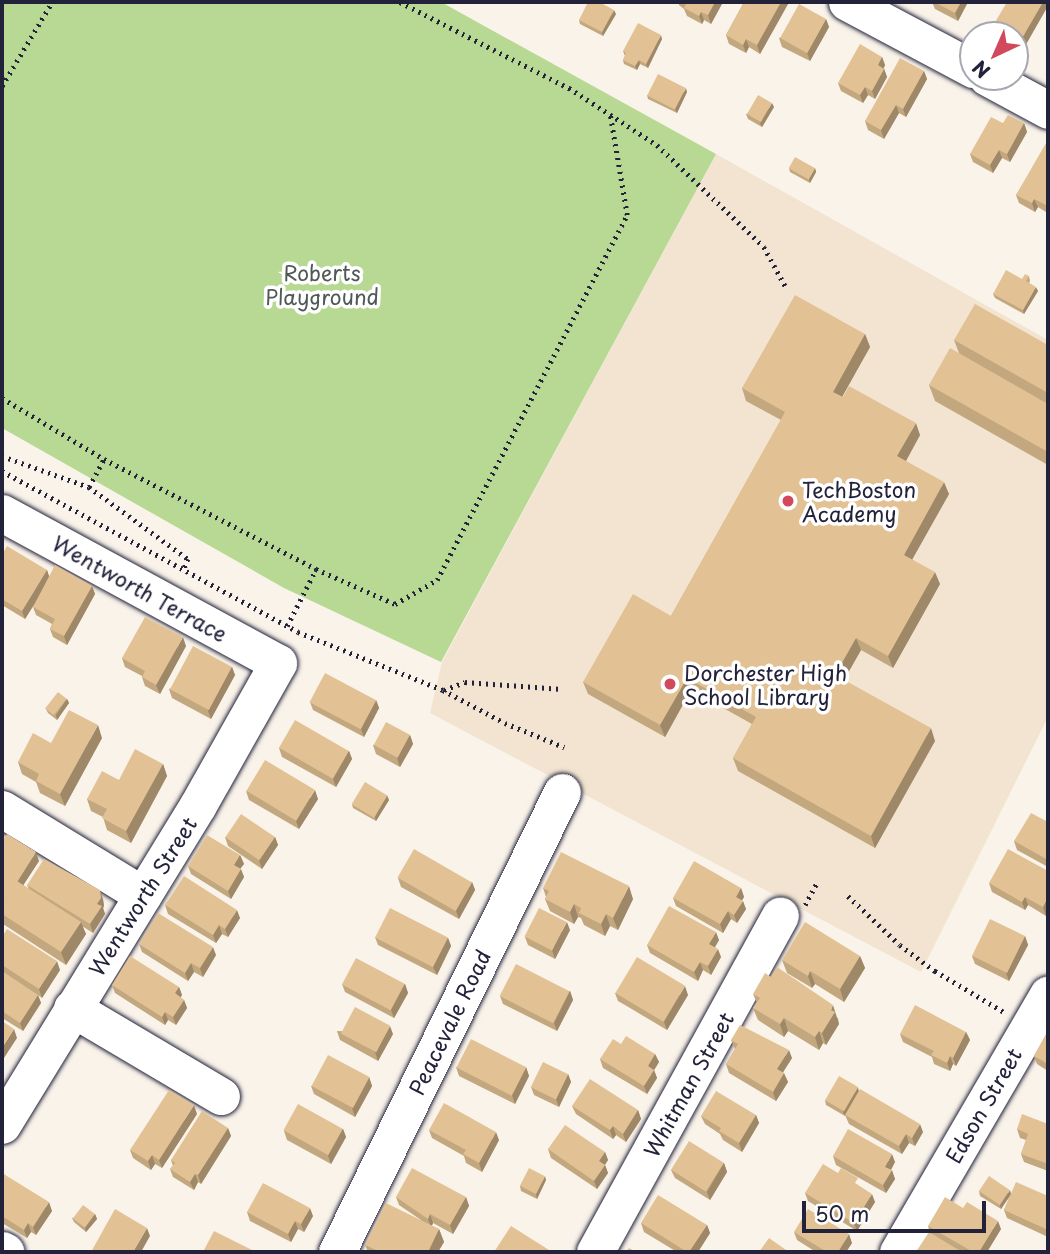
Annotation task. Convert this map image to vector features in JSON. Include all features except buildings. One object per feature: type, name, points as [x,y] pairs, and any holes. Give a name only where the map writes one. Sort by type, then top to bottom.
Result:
[{"type":"street","points":[[847,2],[959,62]]},
{"type":"street","points":[[1013,91],[1048,110]]},
{"type":"street","name":"Wentworth Terrace","points":[[2,513],[278,663]]},
{"type":"street","name":"Wentworth Street","points":[[2,1125],[198,805],[278,663]]},
{"type":"street","name":"Peacevale Road","points":[[337,1252],[562,793]]},
{"type":"street","points":[[2,808],[143,895]]},
{"type":"street","name":"Whitman Street","points":[[595,1252],[780,916]]},
{"type":"street","name":"Edson Street","points":[[898,1252],[1048,994]]},
{"type":"street","points":[[72,1008],[221,1096]]},
{"type":"street","points":[[2,1250],[6,1252]]},
{"type":"path","points":[[2,86],[52,2]]},
{"type":"path","points":[[400,2],[569,88],[657,145],[764,247],[788,289]]},
{"type":"path","points":[[2,398],[104,459],[316,569],[395,604],[437,580],[627,215],[610,115]]},
{"type":"path","points":[[2,456],[89,487],[188,559],[183,572]]},
{"type":"path","points":[[89,487],[104,459]]},
{"type":"path","points":[[2,471],[183,572],[287,626],[443,690],[505,723],[564,747]]},
{"type":"path","points":[[287,626],[316,569]]},
{"type":"path","points":[[443,690],[465,682],[562,689]]},
{"type":"path","points":[[848,896],[900,945],[935,971],[1029,1026]]},
{"type":"shaded area","name":"TechBoston Academy","points":[[716,154],[1048,340],[1048,717],[921,972],[430,713],[442,662]]},
{"type":"green space","name":"Roberts Playground","points":[[2,2],[441,2],[716,154],[441,662],[284,588],[2,428]]},
{"type":"place","name":"TechBoston Academy","points":[[788,501]]},
{"type":"place","name":"Dorchester High School Library","points":[[670,684]]}]
